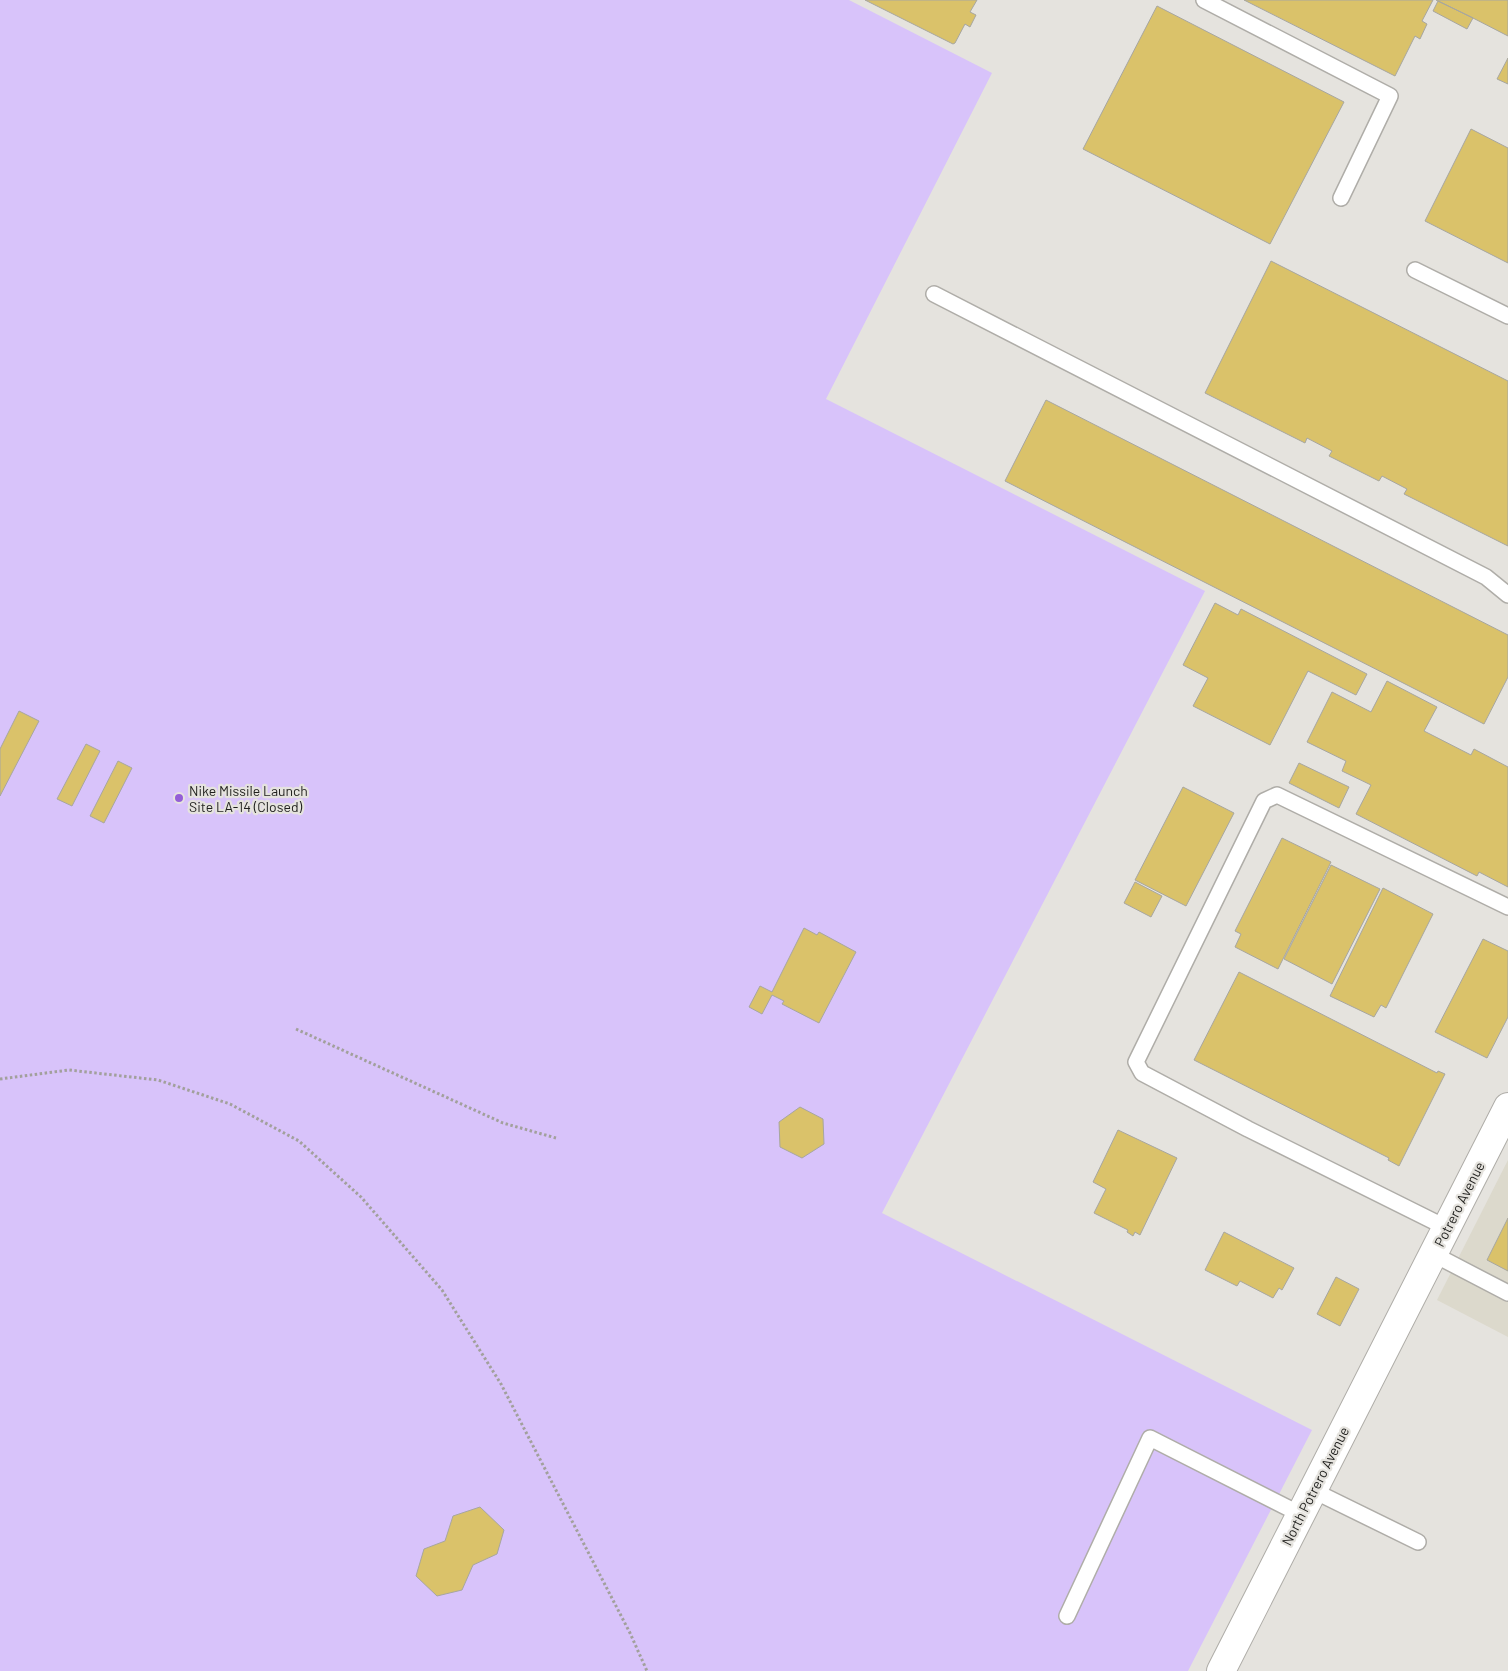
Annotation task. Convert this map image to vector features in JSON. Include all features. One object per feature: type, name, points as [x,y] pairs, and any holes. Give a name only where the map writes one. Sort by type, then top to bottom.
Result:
[{"type":"street","name":"Potrero Avenue","points":[[1409,1301],[1508,1107]]},
{"type":"street","name":"North Potrero Avenue","points":[[1221,1671],[1409,1301]]},
{"type":"lane","points":[[1204,0],[1390,96],[1341,198]]},
{"type":"lane","points":[[1415,270],[1508,316]]},
{"type":"lane","points":[[934,294],[1486,577],[1508,595]]},
{"type":"lane","points":[[1447,1228],[1239,1124],[1142,1073],[1136,1062],[1264,801],[1277,795],[1508,907]]},
{"type":"lane","points":[[1433,1254],[1508,1293]]},
{"type":"lane","points":[[1067,1616],[1150,1438],[1300,1514]]},
{"type":"lane","points":[[1312,1490],[1418,1542]]},
{"type":"path","points":[[296,1029],[503,1123],[556,1138]]},
{"type":"path","points":[[0,1079],[69,1070],[158,1080],[230,1104],[299,1141],[361,1196],[442,1290],[501,1384],[630,1633],[647,1671]]},
{"type":"shaded area","points":[[0,0],[849,0],[992,73],[826,399],[1205,591],[882,1213],[1312,1430],[1188,1671],[0,1671]]},
{"type":"shaded area","points":[[1508,1160],[1508,1337],[1437,1300]]},
{"type":"building","points":[[865,0],[977,0],[970,12],[976,15],[970,27],[965,24],[953,44]]},
{"type":"building","points":[[1244,0],[1433,0],[1422,21],[1427,24],[1420,39],[1415,36],[1395,76]]},
{"type":"building","points":[[1436,0],[1508,0],[1508,36],[1473,18]]},
{"type":"building","points":[[1438,1],[1473,18],[1467,29],[1433,11]]},
{"type":"building","points":[[1157,6],[1344,102],[1270,244],[1083,149]]},
{"type":"building","points":[[1508,58],[1508,84],[1497,79]]},
{"type":"building","points":[[1471,129],[1508,148],[1508,263],[1425,221]]},
{"type":"building","points":[[1271,261],[1508,381],[1508,546],[1404,494],[1407,489],[1382,476],[1379,481],[1329,456],[1332,451],[1307,438],[1305,443],[1205,393]]},
{"type":"building","points":[[1046,400],[1508,635],[1508,677],[1484,724],[1005,481]]},
{"type":"building","points":[[1215,603],[1238,615],[1241,609],[1367,674],[1356,695],[1308,671],[1270,745],[1193,706],[1208,678],[1183,665]]},
{"type":"building","points":[[1387,681],[1437,707],[1424,731],[1471,755],[1474,749],[1508,767],[1508,887],[1479,872],[1477,876],[1356,814],[1371,785],[1342,771],[1346,761],[1307,742],[1332,692],[1371,712]]},
{"type":"building","points":[[19,711],[39,721],[0,796],[0,749]]},
{"type":"building","points":[[86,744],[100,751],[72,806],[57,799]]},
{"type":"building","points":[[118,761],[132,768],[104,823],[90,816]]},
{"type":"building","points":[[1299,763],[1349,787],[1339,808],[1289,783]]},
{"type":"building","points":[[1183,787],[1234,813],[1186,906],[1135,880]]},
{"type":"building","points":[[1282,838],[1331,862],[1278,969],[1235,947],[1241,934],[1235,931]]},
{"type":"building","points":[[1331,865],[1380,889],[1332,984],[1284,959]]},
{"type":"building","points":[[1135,882],[1162,896],[1151,917],[1124,903]]},
{"type":"building","points":[[1383,888],[1433,914],[1386,1008],[1381,1005],[1374,1017],[1330,996]]},
{"type":"building","points":[[804,928],[817,935],[819,932],[856,952],[819,1023],[782,1004],[784,1001],[772,995],[762,1014],[749,1007],[760,986],[772,992]]},
{"type":"building","points":[[1483,939],[1508,951],[1508,1017],[1487,1058],[1435,1032]]},
{"type":"building","points":[[1239,972],[1437,1073],[1438,1071],[1445,1074],[1399,1166],[1388,1160],[1389,1158],[1194,1060]]},
{"type":"building","points":[[800,1107],[823,1119],[824,1144],[802,1158],[780,1147],[779,1122]]},
{"type":"building","points":[[1118,1130],[1177,1158],[1140,1235],[1135,1232],[1133,1236],[1127,1232],[1128,1230],[1094,1213],[1106,1189],[1093,1182]]},
{"type":"building","points":[[1508,1218],[1508,1271],[1487,1260]]},
{"type":"building","points":[[1224,1232],[1294,1268],[1282,1290],[1279,1288],[1273,1298],[1240,1281],[1237,1286],[1205,1270]]},
{"type":"building","points":[[1336,1277],[1359,1289],[1340,1326],[1317,1314]]},
{"type":"building","points":[[480,1507],[504,1530],[497,1554],[473,1565],[462,1590],[437,1596],[416,1576],[424,1549],[445,1541],[453,1516]]},
{"type":"place","name":"Nike Missile Launch Site LA-14 (Closed)","points":[[179,798]]}]
